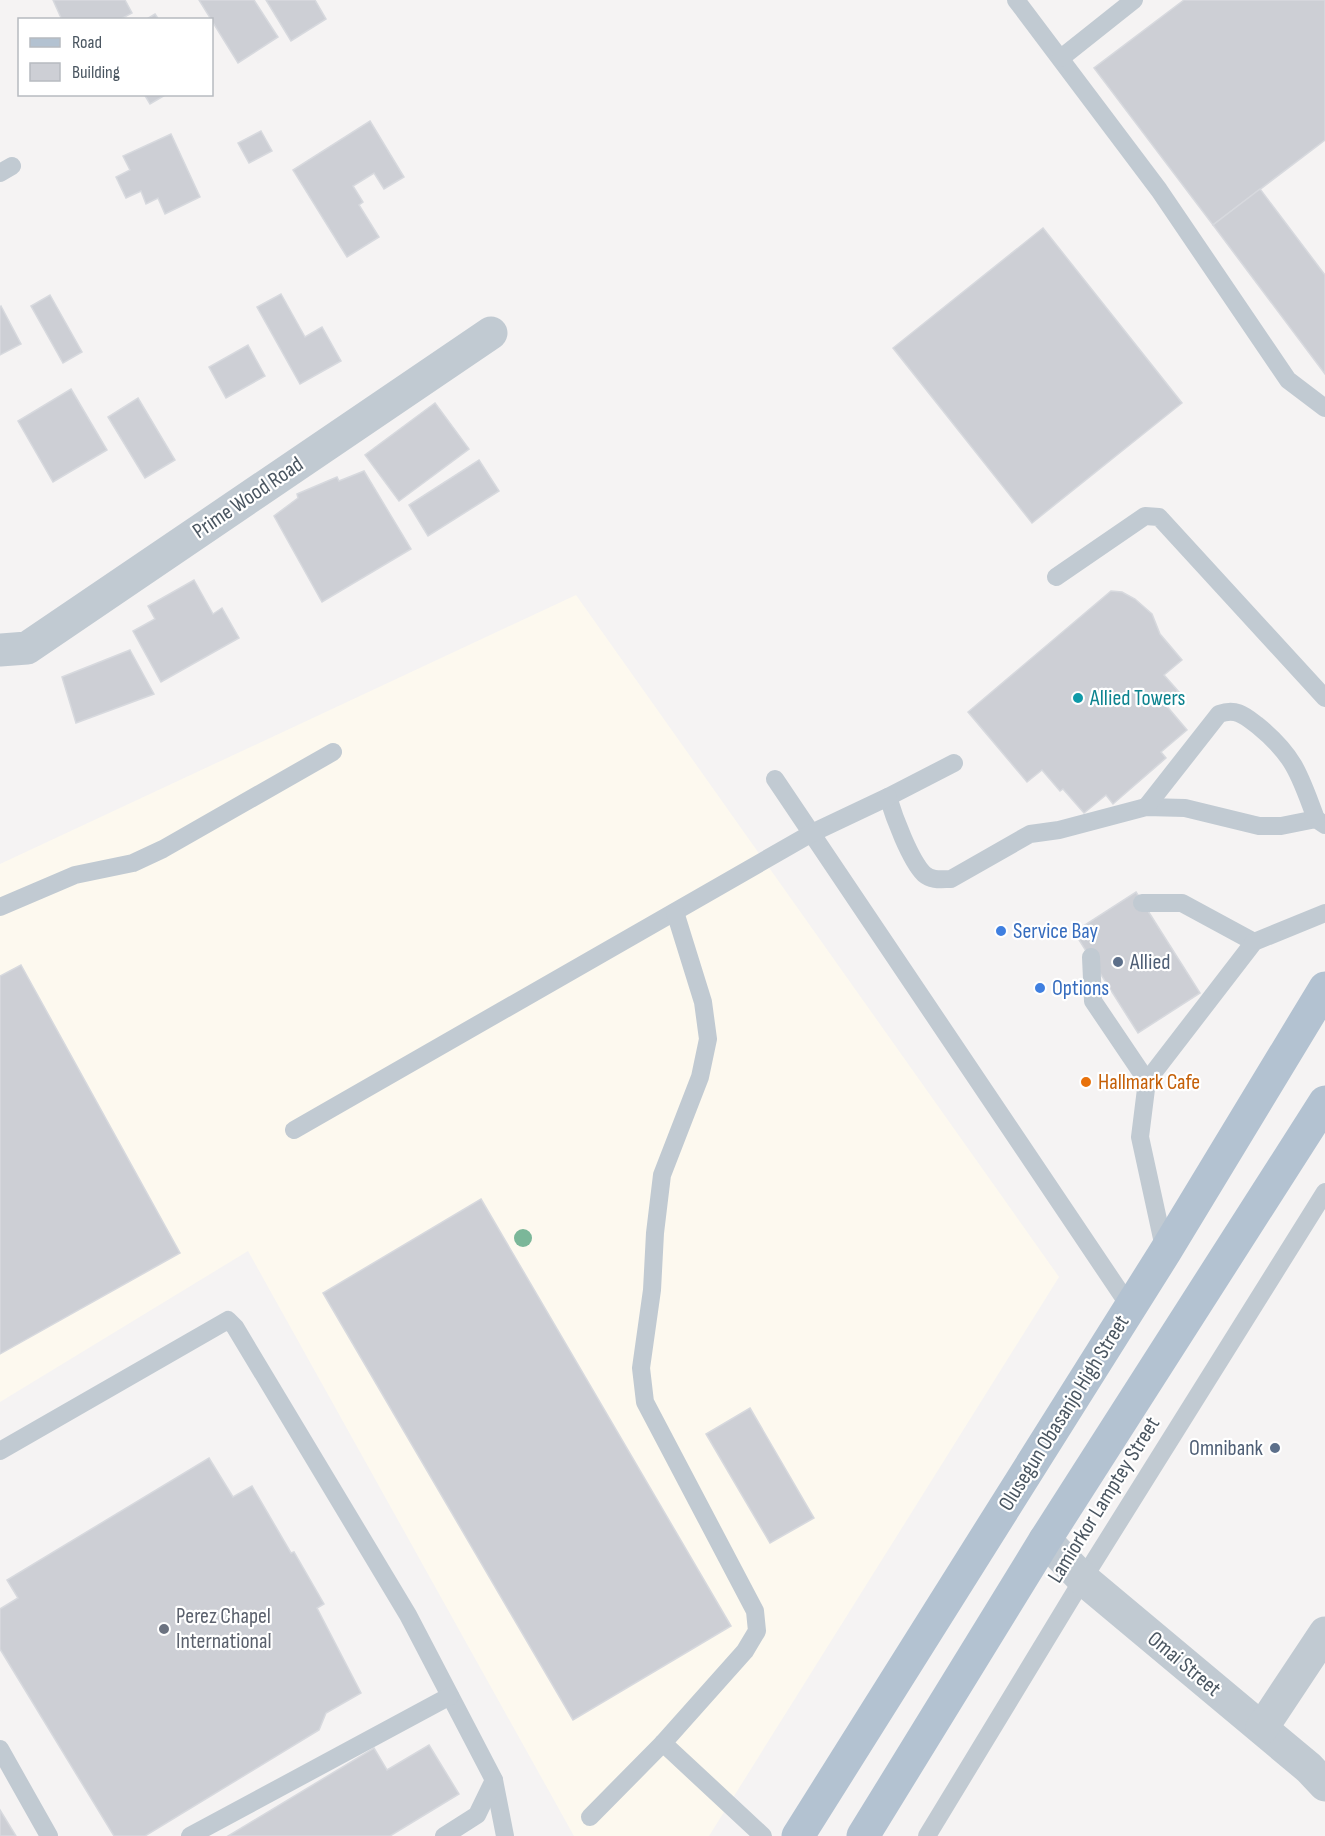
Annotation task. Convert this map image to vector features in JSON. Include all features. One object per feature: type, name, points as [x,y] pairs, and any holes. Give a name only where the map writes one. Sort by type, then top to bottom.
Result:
[{"type":"main road","name":"Olusegun Obasanjo High Street","points":[[798,1836],[1165,1252],[1325,988]]},
{"type":"main road","points":[[862,1836],[1045,1540],[1325,1102]]},
{"type":"street","name":"Prime Wood Road","points":[[0,651],[27,648],[491,333]]},
{"type":"street","name":"Omai Street","points":[[1045,1540],[1083,1579],[1309,1768],[1325,1785]]},
{"type":"street","points":[[1262,1728],[1325,1634]]},
{"type":"lane","points":[[1016,0],[1160,190],[1288,380],[1325,408]]},
{"type":"lane","points":[[1061,58],[1134,0]]},
{"type":"lane","points":[[1056,577],[1145,516],[1159,518],[1325,698]]},
{"type":"lane","points":[[888,797],[901,834],[924,874],[936,880],[951,879],[1030,834],[1059,830],[1146,807],[1185,808],[1259,826],[1320,822],[1294,765],[1280,744],[1242,714],[1230,710],[1219,714],[1146,807]]},
{"type":"lane","points":[[0,907],[75,875],[133,863],[163,849],[333,752]]},
{"type":"lane","points":[[294,1130],[812,833],[954,763]]},
{"type":"lane","points":[[776,779],[1130,1307]]},
{"type":"lane","points":[[1142,903],[1182,903],[1254,942]]},
{"type":"lane","points":[[590,1817],[663,1743],[745,1651],[757,1631],[755,1611],[645,1402],[641,1368],[652,1290],[655,1233],[662,1175],[700,1077],[708,1039],[703,1002],[675,912]]},
{"type":"lane","points":[[1165,1252],[1140,1137],[1148,1081],[1254,942],[1325,914]]},
{"type":"lane","points":[[1091,957],[1093,1001],[1148,1081]]},
{"type":"lane","name":"Lamiorkor Lamptey Street","points":[[927,1836],[1083,1579],[1325,1192]]},
{"type":"lane","points":[[0,1451],[228,1320],[235,1327],[408,1615],[494,1780],[505,1836]]},
{"type":"lane","points":[[190,1836],[450,1696]]},
{"type":"lane","points":[[663,1743],[763,1836]]},
{"type":"lane","points":[[0,1749],[49,1836]]},
{"type":"lane","points":[[444,1836],[477,1815],[494,1780]]},
{"type":"shaded area","points":[[576,595],[1059,1277],[709,1836],[574,1836],[248,1251],[0,1402],[0,864]]},
{"type":"building","points":[[53,0],[125,0],[132,13],[123,18],[61,18]]},
{"type":"building","points":[[199,0],[254,0],[278,37],[238,63],[213,23],[213,18],[210,18]]},
{"type":"building","points":[[266,0],[315,0],[326,19],[291,41]]},
{"type":"building","points":[[1184,0],[1325,0],[1325,140],[1213,225],[1094,68]]},
{"type":"building","points":[[145,96],[164,96],[150,104]]},
{"type":"building","points":[[370,121],[404,177],[384,189],[374,173],[353,186],[363,202],[359,205],[379,237],[347,257],[293,170]]},
{"type":"building","points":[[261,131],[272,151],[249,163],[238,143]]},
{"type":"building","points":[[171,134],[200,197],[165,214],[158,198],[146,204],[141,191],[126,198],[116,177],[130,170],[123,156]]},
{"type":"building","points":[[1260,189],[1325,275],[1325,374],[1213,225]]},
{"type":"building","points":[[1043,228],[1182,403],[1032,523],[893,348]]},
{"type":"building","points":[[281,294],[305,337],[322,327],[341,361],[300,384],[257,307]]},
{"type":"building","points":[[50,295],[82,352],[63,363],[31,306]]},
{"type":"building","points":[[0,307],[21,344],[0,355]]},
{"type":"building","points":[[248,345],[265,376],[226,398],[209,367]]},
{"type":"building","points":[[71,389],[107,450],[53,482],[18,421]]},
{"type":"building","points":[[138,398],[175,460],[145,478],[108,417]]},
{"type":"building","points":[[435,403],[469,449],[399,501],[365,455]]},
{"type":"building","points":[[479,460],[499,491],[428,536],[409,505]]},
{"type":"building","points":[[364,471],[411,549],[322,602],[274,516],[298,498],[297,494],[337,477],[339,481]]},
{"type":"building","points":[[194,580],[213,614],[222,608],[239,638],[161,682],[133,631],[155,619],[148,606]]},
{"type":"building","name":"Allied Towers","points":[[1111,591],[1122,592],[1135,599],[1152,614],[1160,634],[1182,660],[1164,675],[1179,692],[1165,704],[1187,730],[1161,752],[1166,758],[1113,804],[1106,795],[1084,813],[1042,770],[1027,782],[968,712]]},
{"type":"building","points":[[130,650],[154,694],[76,723],[62,677]]},
{"type":"building","points":[[1136,892],[1200,993],[1138,1033],[1074,932]]},
{"type":"building","points":[[21,965],[180,1253],[0,1354],[0,976]]},
{"type":"building","points":[[481,1199],[731,1626],[573,1720],[323,1293]]},
{"type":"building","points":[[750,1408],[814,1518],[770,1543],[706,1434]]},
{"type":"building","name":"Perez Chapel International","points":[[209,1458],[233,1497],[252,1486],[324,1604],[317,1608],[361,1693],[326,1713],[319,1730],[145,1836],[114,1836],[0,1649],[0,1609],[18,1598],[7,1580]]},
{"type":"building","points":[[429,1745],[459,1794],[390,1836],[228,1836],[374,1748],[387,1770]]},
{"type":"building","points":[[0,1810],[16,1836],[0,1836]]},
{"type":"place","name":"Allied Towers","points":[[1078,698]]},
{"type":"place","name":"Service Bay","points":[[1001,931]]},
{"type":"place","name":"Allied","points":[[1118,962]]},
{"type":"place","name":"Options","points":[[1040,988]]},
{"type":"place","name":"Hallmark Cafe","points":[[1086,1082]]},
{"type":"place","name":"Omnibank","points":[[1275,1448]]},
{"type":"place","name":"Perez Chapel International","points":[[164,1629]]}]
